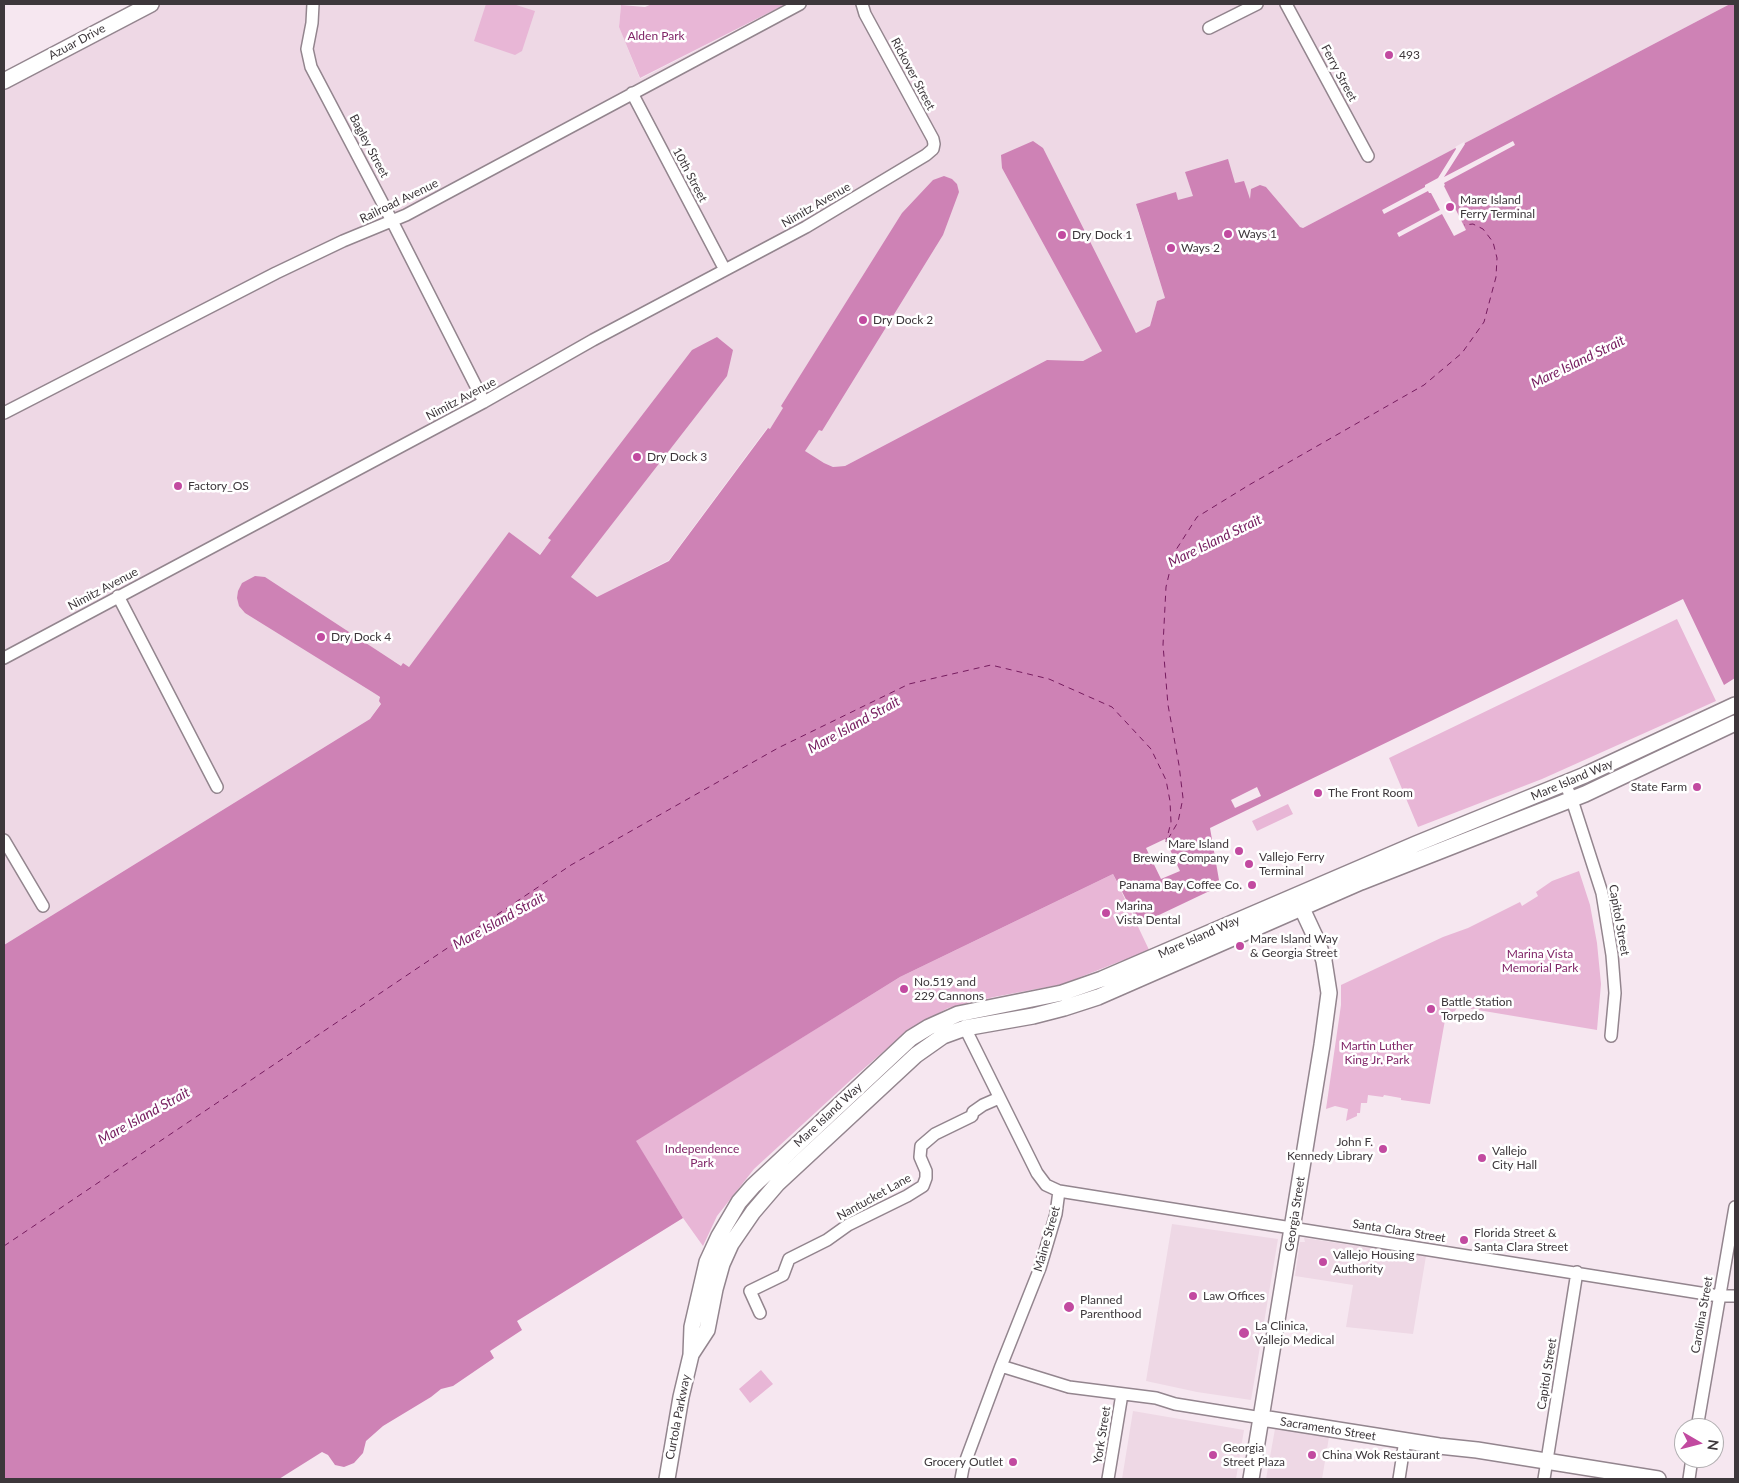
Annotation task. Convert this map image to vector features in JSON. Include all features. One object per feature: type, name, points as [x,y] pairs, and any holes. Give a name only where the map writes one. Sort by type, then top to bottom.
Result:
[{"type":"main road","name":"Azuar Drive","points":[[4,81],[151,4]]},
{"type":"main road","name":"Mare Island Way","points":[[725,1240],[777,1184],[916,1055],[943,1036],[965,1028],[1033,1016],[1098,997],[1299,902],[1416,844],[1565,783],[1735,705]]},
{"type":"main road","name":"Mare Island Way","points":[[725,1240],[739,1202],[753,1186],[911,1038],[929,1027],[958,1014],[1082,987],[1299,902],[1572,800],[1646,767],[1735,723]]},
{"type":"main road","name":"Georgia Street","points":[[1251,1479],[1322,1046],[1328,992],[1324,961],[1299,902]]},
{"type":"main road","name":"Maine Street","points":[[958,1014],[965,1028]]},
{"type":"main road","name":"Curtola Parkway","points":[[667,1479],[681,1397],[691,1354],[707,1330],[722,1264],[725,1240]]},
{"type":"main road","name":"Sacramento Street","points":[[1262,1418],[1658,1479]]},
{"type":"street","name":"Bagley Street","points":[[313,4],[312,23],[307,49],[311,66],[484,402]]},
{"type":"street","name":"Railroad Avenue","points":[[4,413],[282,270],[343,241],[392,221],[800,4]]},
{"type":"street","name":"Rickover Street","points":[[862,4],[865,14],[933,139],[932,149],[926,155]]},
{"type":"street","points":[[1209,28],[1257,4]]},
{"type":"street","name":"Ferry Street","points":[[1286,4],[1368,156]]},
{"type":"street","name":"10th Street","points":[[632,93],[725,270]]},
{"type":"street","name":"Nimitz Avenue","points":[[4,658],[484,402],[593,340],[806,227],[926,155]]},
{"type":"street","points":[[118,596],[217,787]]},
{"type":"street","name":"Capitol Street","points":[[1565,783],[1602,893],[1612,955],[1615,993],[1611,1036]]},
{"type":"street","points":[[4,840],[43,906]]},
{"type":"street","name":"Maine Street","points":[[961,1479],[963,1468],[1001,1366],[1043,1259],[1056,1214],[1059,1191],[1046,1185],[1037,1174],[965,1028]]},
{"type":"street","name":"Nantucket Lane","points":[[760,1313],[750,1290],[783,1275],[789,1259],[827,1240],[848,1225],[907,1196],[922,1186],[926,1178],[926,1171],[920,1158],[921,1146],[935,1134],[972,1116],[973,1112],[999,1098]]},
{"type":"street","name":"Santa Clara Street","points":[[1059,1191],[1719,1296],[1735,1296]]},
{"type":"street","name":"Carolina Street","points":[[1699,1418],[1735,1208]]},
{"type":"street","name":"Capitol Street","points":[[1544,1479],[1577,1272]]},
{"type":"street","name":"Sacramento Street","points":[[1001,1366],[1057,1384],[1156,1398],[1175,1404],[1262,1418]]},
{"type":"street","name":"York Street","points":[[1108,1479],[1122,1394]]},
{"type":"street","points":[[1399,1479],[1405,1440]]},
{"type":"shaded area","points":[[149,4],[618,4],[621,5],[619,27],[640,79],[787,4],[1730,4],[1303,228],[1300,227],[1266,187],[1252,204],[1138,212],[1165,298],[1157,301],[1150,326],[1136,333],[1134,330],[1101,347],[1102,351],[1083,361],[1047,360],[845,466],[833,467],[824,463],[767,428],[669,560],[597,597],[571,578],[576,570],[545,548],[539,555],[509,532],[409,667],[403,663],[401,666],[394,661],[375,693],[380,698],[381,703],[370,719],[4,945],[4,81]]},
{"type":"shaded area","points":[[1172,1224],[1278,1239],[1251,1400],[1197,1392],[1146,1381]]},
{"type":"shaded area","points":[[1304,1238],[1426,1256],[1413,1334],[1346,1327],[1353,1285],[1295,1276],[1300,1242],[1305,1242]]},
{"type":"shaded area","points":[[1133,1411],[1244,1430],[1236,1479],[1122,1479]]},
{"type":"shaded area","points":[[1275,1429],[1329,1437],[1322,1479],[1266,1479]]},
{"type":"green space","points":[[486,4],[513,4],[535,11],[522,51],[515,55],[474,41]]},
{"type":"green space","name":"Alden Park","points":[[652,4],[786,4],[640,78],[619,27],[621,5],[645,7]]},
{"type":"green space","points":[[1677,619],[1716,701],[1542,779],[1418,827],[1389,758]]},
{"type":"green space","points":[[1288,804],[1293,814],[1257,831],[1252,821]]},
{"type":"green space","name":"Marina Vista Memorial Park","points":[[1579,871],[1590,905],[1597,943],[1601,984],[1597,1030],[1460,1007],[1456,1009],[1452,1017],[1445,1020],[1430,1104],[1401,1100],[1401,1098],[1384,1095],[1383,1097],[1368,1095],[1367,1103],[1361,1103],[1360,1113],[1346,1121],[1348,1109],[1335,1106],[1326,1109],[1341,1005],[1341,985],[1443,937],[1468,928],[1520,902],[1522,906],[1538,896],[1536,892],[1552,881]]},
{"type":"green space","name":"Independence Park","points":[[1113,874],[1151,954],[1121,961],[1063,984],[948,1008],[924,1021],[853,1078],[754,1169],[717,1216],[703,1246],[683,1218],[635,1141],[900,977]]},
{"type":"green space","points":[[761,1370],[773,1384],[750,1403],[739,1389]]},
{"type":"water","name":"Mare Island Strait","points":[[1730,4],[1735,4],[1735,678],[1724,685],[1683,599],[1210,828],[1220,886],[1138,925],[1113,874],[900,977],[636,1141],[683,1218],[517,1321],[522,1330],[490,1351],[494,1358],[453,1386],[441,1389],[383,1426],[366,1441],[363,1453],[354,1463],[344,1467],[335,1465],[328,1455],[322,1452],[279,1479],[4,1479],[4,945],[370,719],[381,704],[379,701],[380,697],[245,613],[239,606],[237,598],[242,583],[255,576],[265,577],[401,666],[403,663],[409,667],[509,532],[540,555],[551,540],[548,538],[692,350],[717,337],[733,350],[727,376],[571,577],[597,597],[669,561],[768,428],[770,429],[783,408],[781,406],[902,213],[933,180],[944,176],[952,179],[957,184],[959,192],[943,235],[822,431],[819,430],[805,451],[833,467],[845,466],[1047,360],[1083,361],[1102,351],[1002,168],[1001,155],[1033,141],[1043,148],[1136,333],[1150,326],[1157,301],[1165,298],[1136,204],[1176,192],[1178,200],[1193,196],[1185,172],[1228,159],[1235,183],[1244,181],[1250,199],[1251,189],[1260,185],[1266,187],[1300,227],[1303,228]]},
{"type":"pier","name":"Mare Island Ferry Terminal","points":[[1513,141],[1515,145],[1444,183],[1466,230],[1454,236],[1442,214],[1399,237],[1397,233],[1440,210],[1431,193],[1428,191],[1384,214],[1382,210],[1438,178],[1456,149],[1455,147],[1464,142],[1465,144],[1444,177]]},
{"type":"pier","points":[[1257,787],[1261,796],[1235,808],[1231,800]]},
{"type":"pier","points":[[1165,839],[1180,871],[1161,879],[1146,848]]},
{"type":"ferry route","points":[[1168,839],[1178,822],[1183,798],[1168,705],[1163,645],[1166,587],[1174,553],[1197,517],[1249,485],[1424,385],[1462,353],[1484,322],[1496,277],[1497,258],[1493,242],[1483,229],[1473,224],[1464,225]]},
{"type":"ferry route","points":[[4,1246],[571,865],[778,748],[909,684],[991,665],[1049,679],[1112,707],[1151,749],[1166,780],[1171,822],[1166,842]]},
{"type":"place","name":"493","points":[[1389,55]]},
{"type":"place","name":"Mare Island Ferry Terminal","points":[[1450,207]]},
{"type":"place","name":"Ways 1","points":[[1228,234]]},
{"type":"place","name":"Dry Dock 1","points":[[1062,235]]},
{"type":"place","name":"Ways 2","points":[[1171,248]]},
{"type":"place","name":"Dry Dock 2","points":[[863,320]]},
{"type":"place","name":"Dry Dock 3","points":[[637,457]]},
{"type":"place","name":"Factory_OS","points":[[178,486]]},
{"type":"place","name":"Dry Dock 4","points":[[321,637]]},
{"type":"place","name":"State Farm","points":[[1697,787]]},
{"type":"place","name":"The Front Room","points":[[1318,793]]},
{"type":"place","name":"Mare Island Brewing Company","points":[[1239,851]]},
{"type":"place","name":"Vallejo Ferry Terminal","points":[[1249,864]]},
{"type":"place","name":"Panama Bay Coffee Co.","points":[[1252,885]]},
{"type":"place","name":"Marina Vista Dental","points":[[1106,913]]},
{"type":"place","name":"Mare Island Way & Georgia Street","points":[[1240,946]]},
{"type":"place","name":"No.519 and 229 Cannons","points":[[904,989]]},
{"type":"place","name":"Battle Station Torpedo","points":[[1431,1009]]},
{"type":"place","name":"John F. Kennedy Library","points":[[1383,1149]]},
{"type":"place","name":"Vallejo City Hall","points":[[1482,1158]]},
{"type":"place","name":"Florida Street & Santa Clara Street","points":[[1464,1240]]},
{"type":"place","name":"Vallejo Housing Authority","points":[[1323,1262]]},
{"type":"place","name":"Law Offices","points":[[1193,1296]]},
{"type":"place","name":"Planned Parenthood","points":[[1069,1307]]},
{"type":"place","name":"La Clinica, Vallejo Medical","points":[[1244,1333]]},
{"type":"place","name":"Georgia Street Plaza","points":[[1213,1455]]},
{"type":"place","name":"China Wok Restaurant","points":[[1312,1455]]},
{"type":"place","name":"Grocery Outlet","points":[[1013,1462]]},
{"type":"park label","name":"Martin Luther King Jr. Park","points":[[1377,1053]]}]
